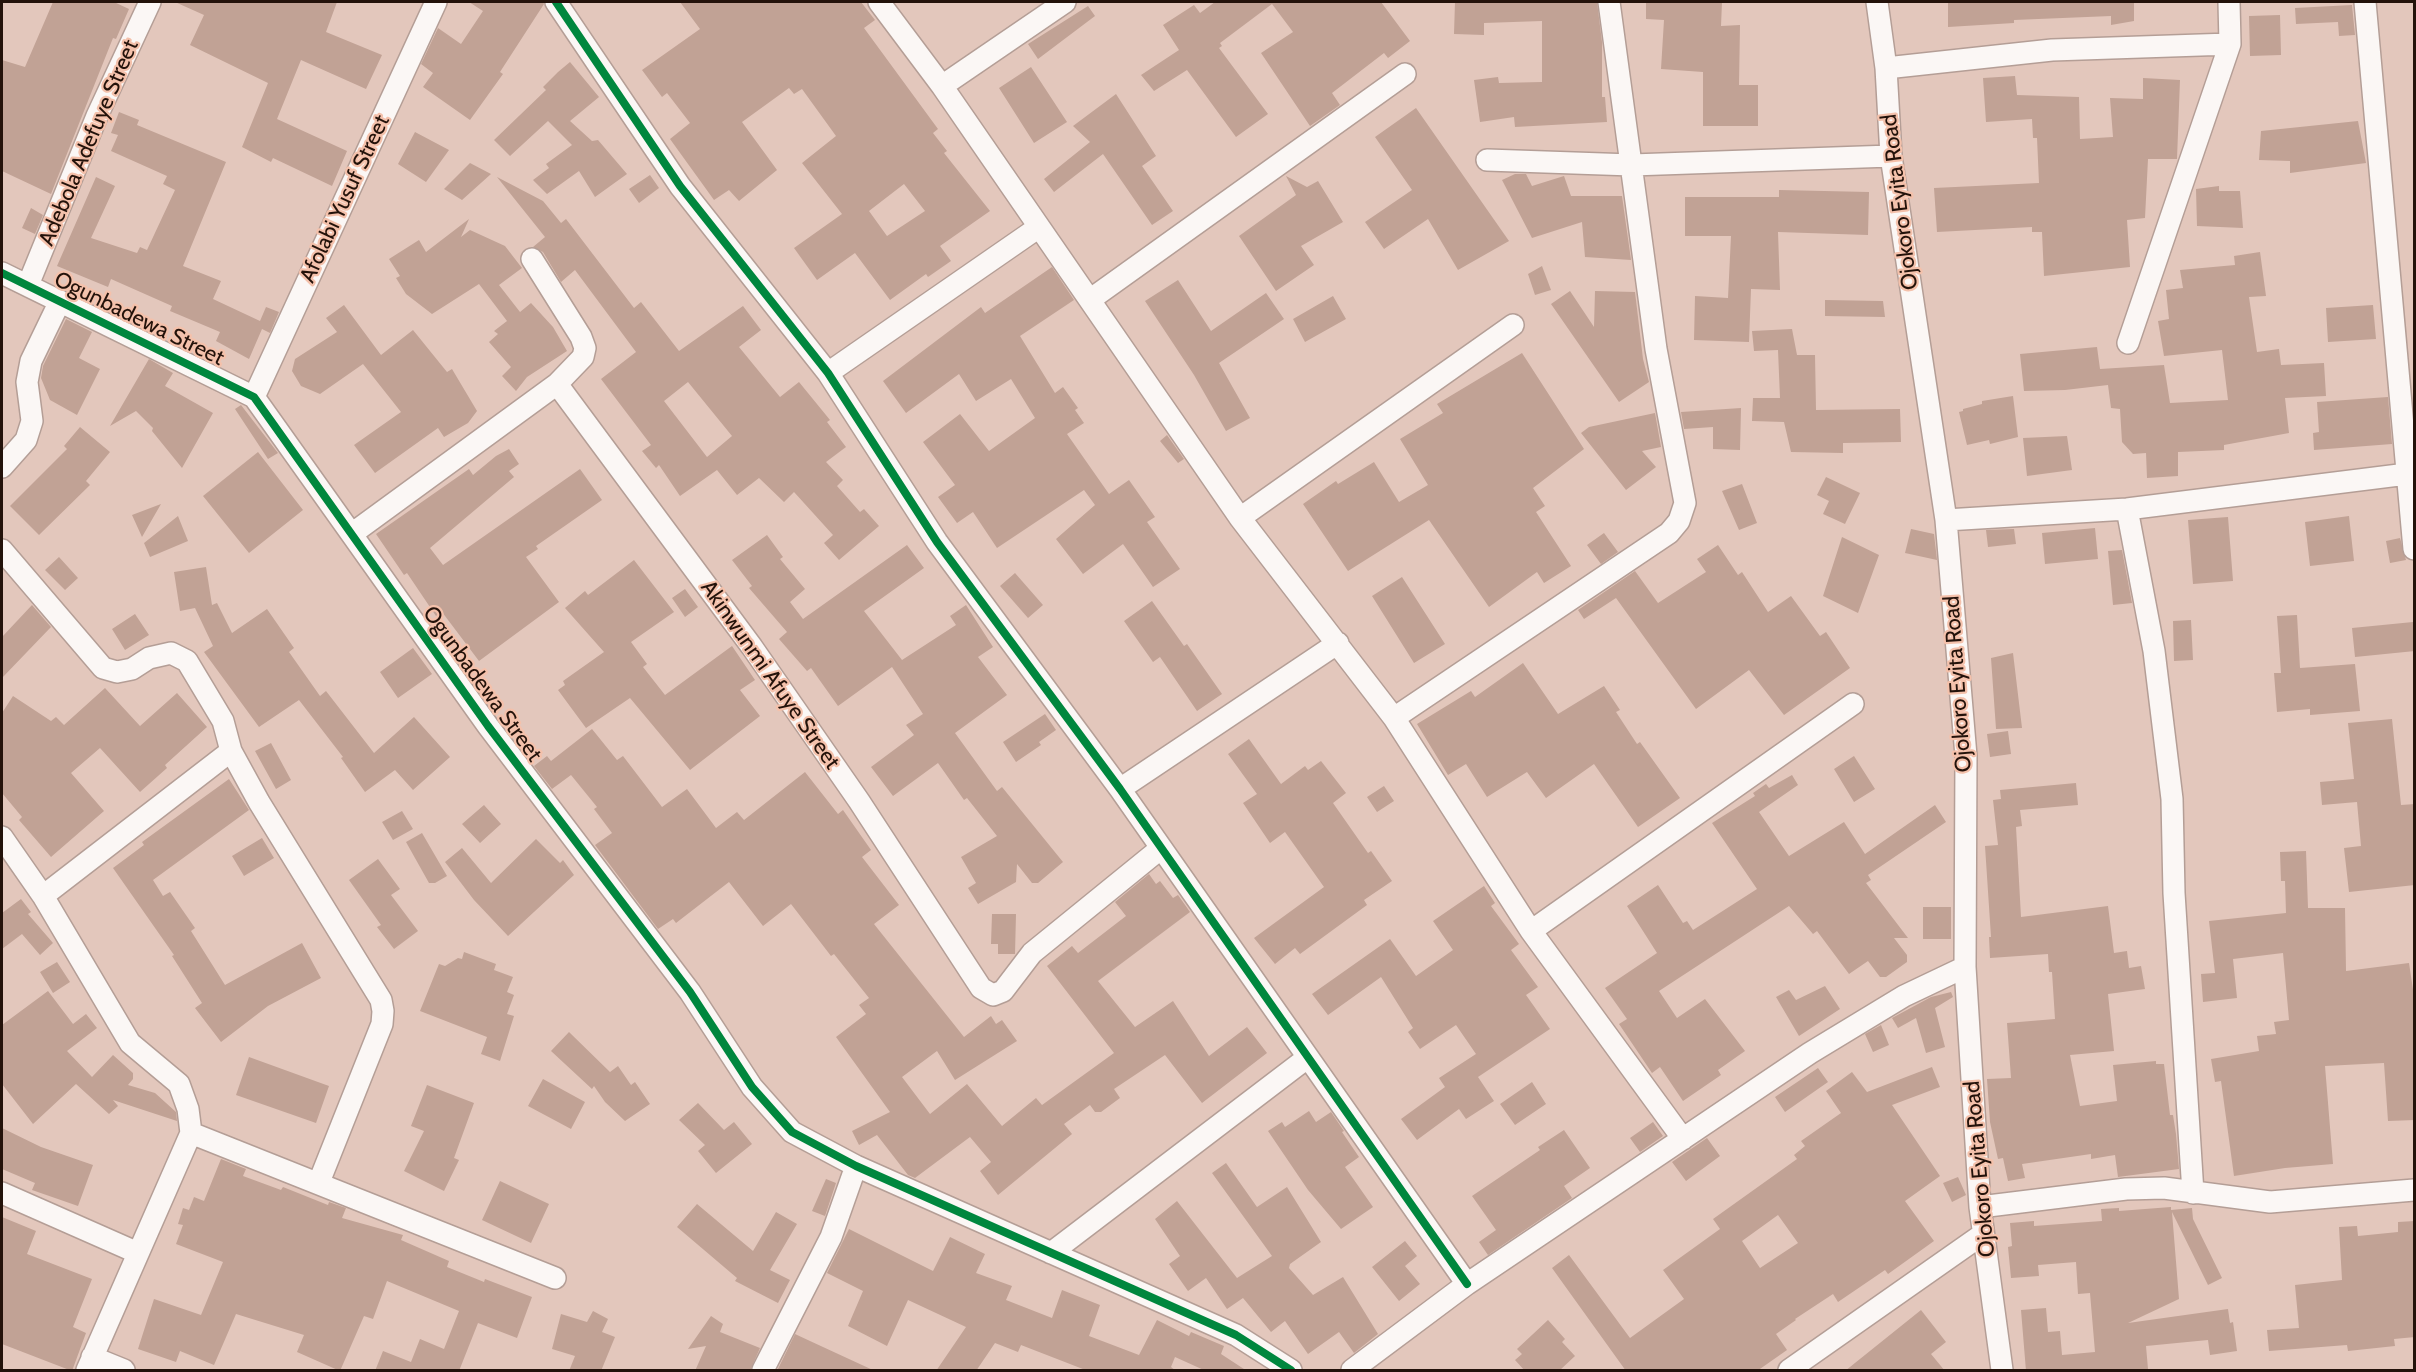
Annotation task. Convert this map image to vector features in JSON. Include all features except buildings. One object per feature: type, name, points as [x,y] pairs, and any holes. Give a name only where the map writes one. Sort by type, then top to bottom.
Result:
[{"type":"street","name":"Adebola Adefuye Street","points":[[28,285],[97,116],[150,2]]},
{"type":"street","name":"Afolabi Yusuf Street","points":[[254,397],[436,2]]},
{"type":"street","points":[[556,2],[680,186],[828,373],[937,542],[1120,789],[1467,1284]]},
{"type":"street","points":[[879,2],[942,86],[1240,518],[1394,718],[1531,931],[1683,1139]]},
{"type":"street","points":[[942,86],[1065,2]]},
{"type":"street","points":[[1394,718],[1669,533],[1679,520],[1685,503],[1656,349],[1632,165],[1616,66],[1610,2]]},
{"type":"street","name":"Ojokoro Eyita Road","points":[[1876,2],[1886,68],[1891,156],[1946,520],[1966,756],[1965,967],[1980,1207],[2002,1371]]},
{"type":"street","points":[[2128,344],[2230,44],[2229,2]]},
{"type":"street","points":[[2365,2],[2415,549]]},
{"type":"street","points":[[1886,68],[2052,50],[2230,44]]},
{"type":"street","points":[[1091,299],[1405,74]]},
{"type":"street","points":[[1487,160],[1632,165],[1891,156]]},
{"type":"street","points":[[828,373],[1039,227]]},
{"type":"street","points":[[353,533],[557,384],[583,357],[585,348],[581,337],[532,259]]},
{"type":"street","name":"Ogunbadewa Street","points":[[2,273],[254,397],[353,533],[488,726],[690,992],[752,1087],[792,1132],[856,1167],[1236,1335],[1291,1371]]},
{"type":"street","points":[[2,466],[26,440],[32,421],[27,382],[31,361],[60,301]]},
{"type":"street","points":[[1240,518],[1513,325]]},
{"type":"street","name":"Akinwunmi Afuye Street","points":[[557,384],[752,647],[859,801],[981,988],[993,995],[1003,991],[1032,953],[1160,849]]},
{"type":"street","points":[[1946,520],[2127,509],[2407,474]]},
{"type":"street","points":[[2127,509],[2154,651],[2172,799],[2174,894],[2193,1193]]},
{"type":"street","points":[[2,550],[104,668],[117,672],[132,669],[149,658],[171,653],[187,661],[223,721],[231,751],[259,802],[381,1000],[382,1024],[319,1182]]},
{"type":"street","points":[[1120,789],[1338,644]]},
{"type":"street","points":[[1531,931],[1853,704]]},
{"type":"street","points":[[43,896],[231,751]]},
{"type":"street","points":[[2,837],[43,896],[130,1043],[179,1084],[188,1109],[191,1133],[89,1364],[124,1371]]},
{"type":"street","points":[[1352,1371],[1467,1284],[1810,1053],[1904,996],[1965,967]]},
{"type":"street","points":[[1051,1253],[1307,1058]]},
{"type":"street","points":[[191,1133],[319,1182],[555,1278]]},
{"type":"street","points":[[764,1371],[831,1237],[856,1167]]},
{"type":"street","points":[[1980,1207],[2126,1189],[2164,1188],[2270,1202],[2415,1190]]},
{"type":"street","points":[[2,1193],[138,1253]]},
{"type":"street","points":[[1789,1371],[1983,1234]]},
{"type":"cycle path","points":[[556,2],[680,186],[828,373],[937,542],[1120,789],[1467,1284]]},
{"type":"cycle path","points":[[2,273],[254,397],[488,726],[690,992],[752,1087],[792,1132],[856,1166],[1236,1335],[1291,1370]]}]
